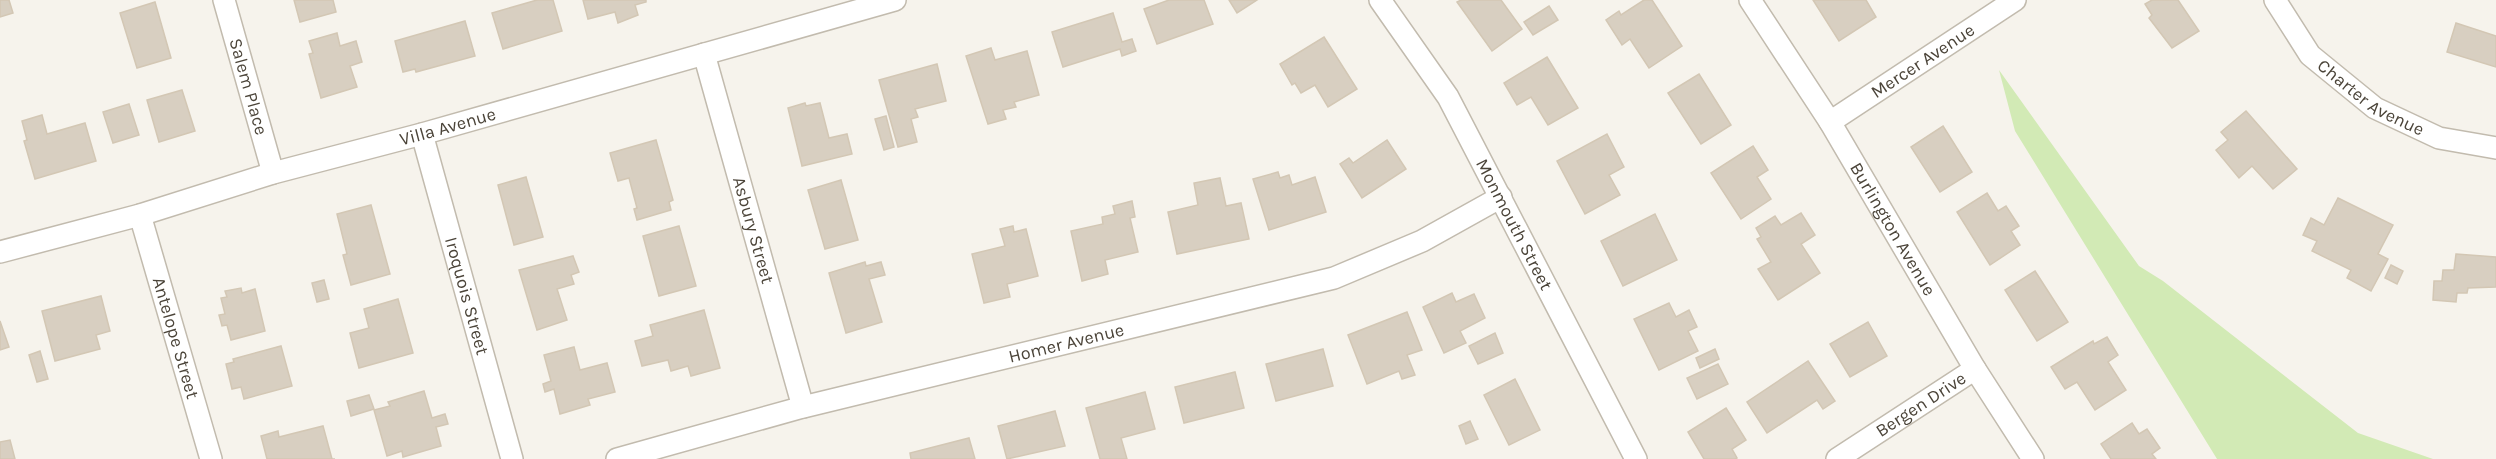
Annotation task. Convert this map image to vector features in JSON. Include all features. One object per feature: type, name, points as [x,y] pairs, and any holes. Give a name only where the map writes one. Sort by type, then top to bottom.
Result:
[{"type":"street","name":"Salem Place","points":[[224,0],[273,173]]},
{"type":"street","name":"Villa Avenue","points":[[0,252],[140,215],[273,173],[422,134],[895,0]]},
{"type":"street","name":"Monmouth Street","points":[[1380,0],[1448,97],[1636,459]]},
{"type":"street","name":"Burlington Avenue","points":[[1750,0],[1830,122],[1976,369],[2034,459]]},
{"type":"street","name":"Mercer Avenue","points":[[1830,122],[2015,0]]},
{"type":"street","name":"Charter Avenue","points":[[2275,0],[2310,55],[2375,108],[2439,138],[2496,148]]},
{"type":"street","name":"Asbury Street","points":[[704,54],[803,407]]},
{"type":"street","name":"Iroquois Street","points":[[422,134],[512,459]]},
{"type":"street","name":"Homer Avenue","points":[[617,459],[674,452],[803,407],[1334,278],[1422,241],[1501,197]]},
{"type":"street","name":"Antelope Street","points":[[140,215],[211,459]]},
{"type":"street","name":"Bergen Drive","points":[[1837,459],[1976,369]]},
{"type":"green space","points":[[1999,70],[2139,266],[2163,281],[2358,433],[2433,459],[2217,459],[2015,131]]},
{"type":"building","points":[[0,0],[9,0],[13,13],[0,17]]},
{"type":"building","points":[[294,0],[333,0],[336,12],[300,22]]},
{"type":"building","points":[[537,0],[553,0],[562,31],[503,49],[492,13]]},
{"type":"building","points":[[583,0],[646,0],[646,2],[635,5],[638,15],[618,23],[615,12],[588,19]]},
{"type":"building","points":[[1169,0],[1204,0],[1213,24],[1157,44],[1144,9]]},
{"type":"building","points":[[1229,0],[1257,0],[1237,13]]},
{"type":"building","points":[[1461,0],[1501,0],[1522,29],[1492,51],[1457,2]]},
{"type":"building","points":[[1644,0],[1652,0],[1682,46],[1649,68],[1630,39],[1622,45],[1606,20],[1619,11],[1621,15]]},
{"type":"building","points":[[1813,0],[1866,0],[1876,17],[1839,41]]},
{"type":"building","points":[[2152,0],[2178,0],[2199,31],[2172,48],[2149,18],[2152,15],[2145,4]]},
{"type":"building","points":[[155,2],[171,58],[137,68],[120,13]]},
{"type":"building","points":[[1549,6],[1558,20],[1533,35],[1524,22]]},
{"type":"building","points":[[1113,13],[1122,42],[1132,39],[1136,51],[1122,56],[1120,49],[1063,67],[1052,32]]},
{"type":"building","points":[[465,21],[475,56],[416,72],[415,69],[403,72],[395,41]]},
{"type":"building","points":[[2456,23],[2496,36],[2496,67],[2447,52]]},
{"type":"building","points":[[337,33],[340,46],[356,41],[362,62],[350,66],[357,87],[321,98],[309,54],[313,53],[309,41]]},
{"type":"building","points":[[1324,37],[1357,89],[1328,107],[1315,85],[1301,93],[1295,83],[1292,85],[1280,64]]},
{"type":"building","points":[[991,48],[995,60],[1027,51],[1039,95],[1014,102],[1016,107],[1003,110],[1006,119],[988,124],[966,56]]},
{"type":"building","points":[[1547,57],[1578,108],[1548,125],[1531,97],[1517,105],[1504,83]]},
{"type":"building","points":[[937,64],[946,101],[915,109],[918,117],[911,119],[917,142],[898,147],[879,80]]},
{"type":"building","points":[[1699,74],[1731,125],[1701,144],[1668,93]]},
{"type":"building","points":[[182,90],[195,131],[159,142],[147,100]]},
{"type":"building","points":[[805,103],[806,106],[820,103],[829,138],[847,134],[852,154],[802,166],[788,108]]},
{"type":"building","points":[[129,104],[139,135],[113,143],[103,112]]},
{"type":"building","points":[[2246,111],[2297,169],[2273,189],[2252,166],[2239,178],[2216,150],[2228,140],[2221,132]]},
{"type":"building","points":[[42,115],[47,134],[85,123],[96,161],[35,179],[24,141],[27,140],[22,121]]},
{"type":"building","points":[[886,116],[894,147],[884,150],[875,119]]},
{"type":"building","points":[[1943,126],[1972,172],[1940,192],[1911,147]]},
{"type":"building","points":[[1607,134],[1624,167],[1609,175],[1620,195],[1585,214],[1557,161]]},
{"type":"building","points":[[656,140],[673,200],[669,202],[671,210],[637,220],[634,209],[637,208],[629,178],[618,181],[610,153]]},
{"type":"building","points":[[1387,140],[1406,169],[1362,198],[1340,164],[1349,158],[1353,163]]},
{"type":"building","points":[[1753,146],[1768,170],[1757,177],[1771,199],[1741,219],[1711,173]]},
{"type":"building","points":[[1278,172],[1280,178],[1289,175],[1292,185],[1315,177],[1326,212],[1269,230],[1253,179]]},
{"type":"building","points":[[526,177],[543,237],[514,245],[498,185]]},
{"type":"building","points":[[1220,178],[1226,206],[1241,203],[1249,239],[1177,254],[1168,212],[1198,205],[1194,183]]},
{"type":"building","points":[[841,180],[858,240],[825,249],[808,190]]},
{"type":"building","points":[[1987,193],[1998,211],[2006,206],[2019,226],[2011,231],[2020,245],[1990,265],[1957,212]]},
{"type":"building","points":[[2338,198],[2393,225],[2378,254],[2388,259],[2371,291],[2347,278],[2351,270],[2312,251],[2317,241],[2303,235],[2311,218],[2324,225]]},
{"type":"building","points":[[1132,201],[1135,217],[1130,218],[1138,252],[1105,260],[1108,274],[1082,281],[1071,231],[1103,224],[1102,217],[1115,214],[1113,206]]},
{"type":"building","points":[[371,205],[390,274],[351,285],[343,255],[347,254],[337,214]]},
{"type":"building","points":[[1801,213],[1815,235],[1801,244],[1820,273],[1778,300],[1758,269],[1771,262],[1757,239],[1761,237],[1756,228],[1775,216],[1781,225]]},
{"type":"building","points":[[1655,214],[1677,260],[1623,286],[1601,241]]},
{"type":"building","points":[[679,226],[696,286],[659,296],[643,236]]},
{"type":"building","points":[[1013,226],[1014,232],[1026,229],[1038,276],[1007,284],[1010,297],[984,303],[972,254],[1005,246],[1000,229]]},
{"type":"building","points":[[2456,254],[2496,257],[2496,287],[2468,288],[2467,293],[2457,293],[2456,302],[2433,300],[2434,281],[2442,281],[2443,270],[2454,270]]},
{"type":"building","points":[[573,256],[579,272],[571,275],[574,284],[557,289],[567,320],[537,330],[519,270]]},
{"type":"building","points":[[865,262],[866,266],[881,262],[885,275],[869,279],[882,322],[846,333],[829,273]]},
{"type":"building","points":[[2391,265],[2403,271],[2397,284],[2385,278]]},
{"type":"building","points":[[2035,271],[2068,322],[2037,341],[2005,290]]},
{"type":"building","points":[[324,280],[329,299],[317,302],[312,283]]},
{"type":"building","points":[[241,288],[242,293],[255,289],[265,331],[231,340],[227,325],[222,326],[219,315],[225,314],[221,298],[227,297],[225,291]]},
{"type":"building","points":[[1452,293],[1456,302],[1474,294],[1485,318],[1460,331],[1466,343],[1444,353],[1423,307]]},
{"type":"building","points":[[101,296],[110,331],[96,335],[100,349],[55,361],[42,311]]},
{"type":"building","points":[[398,299],[413,353],[359,368],[350,333],[369,328],[364,309]]},
{"type":"building","points":[[1669,303],[1676,317],[1689,310],[1697,327],[1688,331],[1698,351],[1659,370],[1634,319]]},
{"type":"building","points":[[704,310],[720,368],[691,376],[688,366],[671,371],[668,360],[642,366],[635,341],[653,336],[650,325]]},
{"type":"building","points":[[1407,312],[1422,350],[1407,355],[1415,375],[1402,379],[1399,371],[1367,384],[1348,335]]},
{"type":"building","points":[[0,321],[9,347],[0,350]]},
{"type":"building","points":[[1868,322],[1887,356],[1850,377],[1830,344]]},
{"type":"building","points":[[1495,333],[1503,353],[1478,364],[1469,346]]},
{"type":"building","points":[[2107,337],[2118,355],[2108,362],[2126,390],[2095,410],[2077,382],[2065,389],[2051,367],[2093,341],[2094,344]]},
{"type":"building","points":[[281,346],[292,386],[244,399],[241,387],[232,389],[226,364],[234,362],[233,359]]},
{"type":"building","points":[[574,347],[580,370],[607,363],[615,392],[588,399],[590,405],[560,414],[554,389],[545,392],[543,384],[551,381],[544,355]]},
{"type":"building","points":[[1323,349],[1333,386],[1276,401],[1266,364]]},
{"type":"building","points":[[1715,349],[1719,359],[1700,368],[1696,358]]},
{"type":"building","points":[[40,351],[48,379],[37,382],[29,355]]},
{"type":"building","points":[[1808,361],[1835,401],[1823,409],[1817,400],[1767,433],[1747,402]]},
{"type":"building","points":[[1718,364],[1728,384],[1697,399],[1687,378]]},
{"type":"building","points":[[1235,372],[1244,408],[1184,423],[1175,387]]},
{"type":"building","points":[[1515,379],[1540,430],[1509,445],[1484,395]]},
{"type":"building","points":[[424,391],[432,418],[445,414],[448,424],[436,427],[441,446],[403,457],[402,451],[387,456],[374,410],[390,406],[388,402]]},
{"type":"building","points":[[1145,392],[1155,429],[1121,438],[1127,459],[1100,459],[1086,408]]},
{"type":"building","points":[[369,395],[374,409],[351,416],[347,401]]},
{"type":"building","points":[[1726,408],[1746,440],[1732,449],[1737,458],[1735,459],[1704,459],[1688,432]]},
{"type":"building","points":[[1055,411],[1065,446],[1007,459],[998,426]]},
{"type":"building","points":[[1470,421],[1478,439],[1466,444],[1459,426]]},
{"type":"building","points":[[2132,423],[2139,434],[2147,429],[2160,448],[2152,454],[2156,459],[2111,459],[2101,444]]},
{"type":"building","points":[[323,426],[332,459],[267,459],[261,436],[278,431],[279,437]]},
{"type":"building","points":[[969,438],[975,459],[911,459],[910,453]]},
{"type":"building","points":[[10,440],[15,459],[0,459],[0,442]]}]
